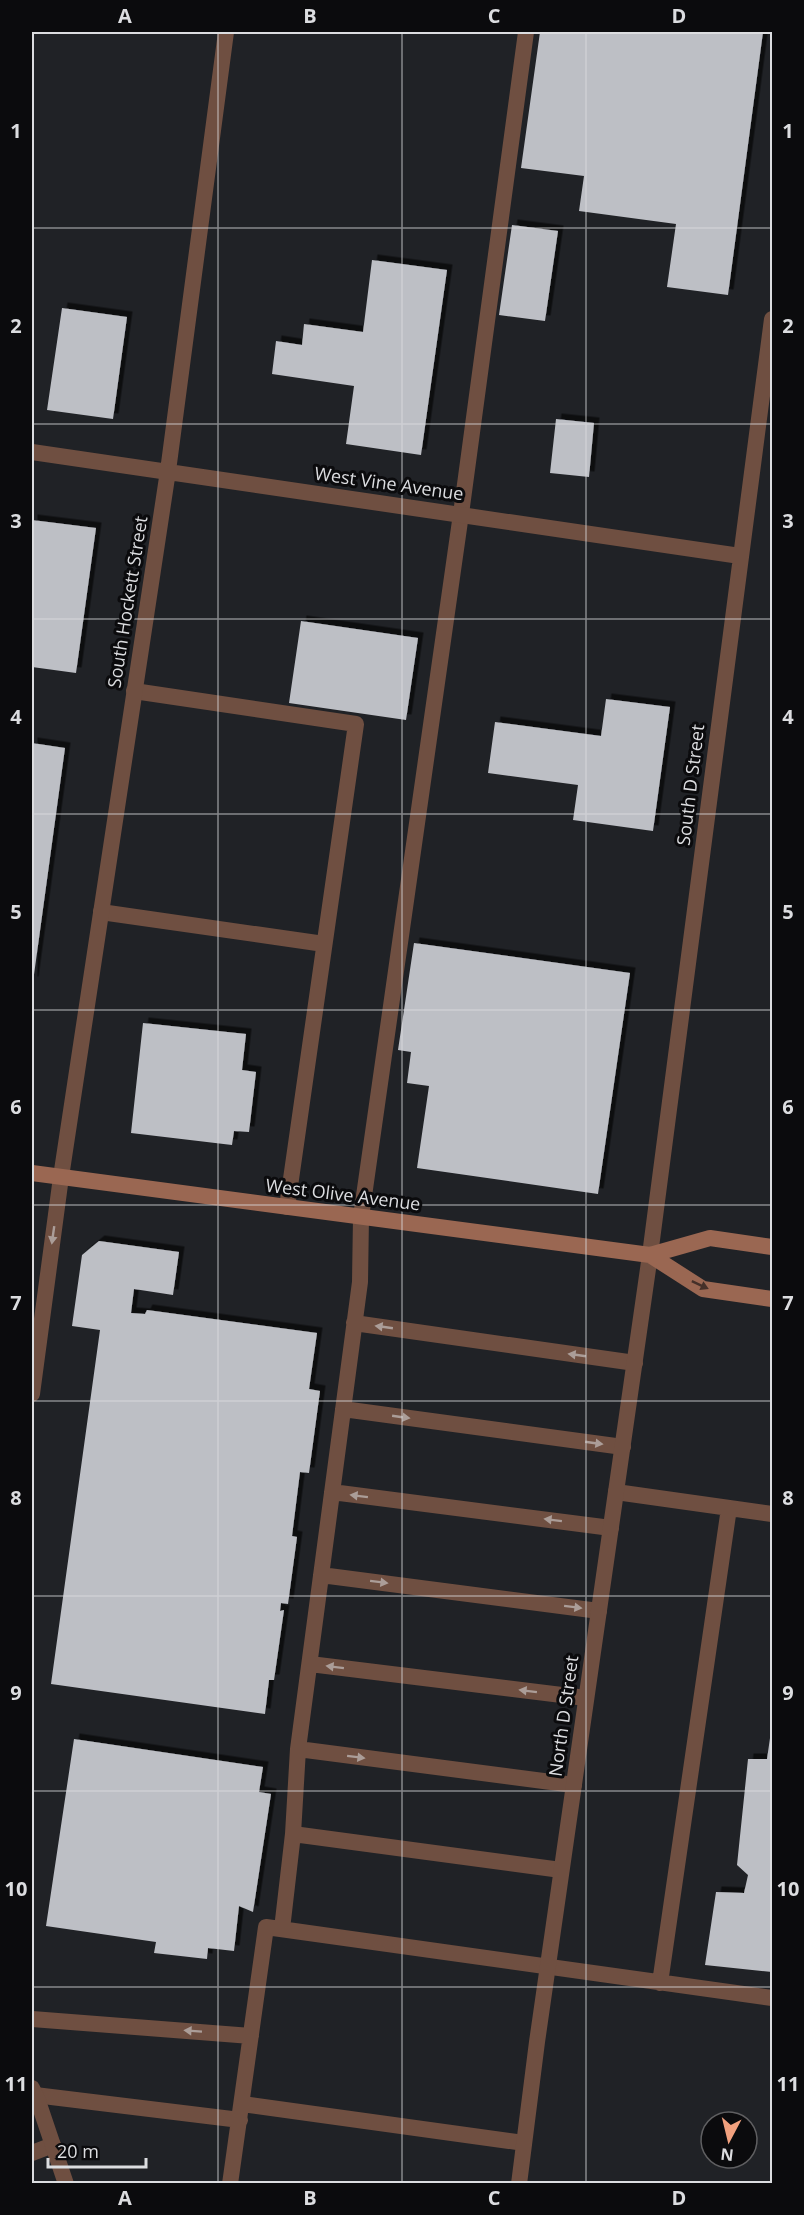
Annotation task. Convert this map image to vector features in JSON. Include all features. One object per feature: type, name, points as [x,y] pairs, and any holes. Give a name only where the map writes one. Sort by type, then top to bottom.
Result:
[{"type":"main road","name":"West Olive Avenue","points":[[32,1173],[650,1255],[710,1238],[772,1247]]},
{"type":"main road","name":"West Olive Avenue","points":[[650,1255],[703,1289],[772,1299]]},
{"type":"street","name":"South Hockett Street","points":[[32,1394],[33,1366],[168,471],[226,32]]},
{"type":"street","points":[[282,1929],[293,1834],[298,1749],[360,1282],[361,1217],[461,514],[526,32]]},
{"type":"street","name":"South D Street","points":[[650,1255],[772,319]]},
{"type":"street","name":"West Vine Avenue","points":[[32,452],[740,556]]},
{"type":"street","points":[[135,691],[356,723],[287,1207]]},
{"type":"street","points":[[101,912],[324,944]]},
{"type":"street","name":"North D Street","points":[[519,2184],[561,1870],[650,1255]]},
{"type":"street","points":[[354,1323],[635,1363]]},
{"type":"street","points":[[343,1409],[622,1447]]},
{"type":"street","points":[[332,1492],[611,1528]]},
{"type":"street","points":[[616,1492],[772,1514]]},
{"type":"street","points":[[660,1983],[729,1508]]},
{"type":"street","points":[[321,1575],[599,1611]]},
{"type":"street","points":[[310,1664],[586,1698]]},
{"type":"street","points":[[298,1749],[574,1785]]},
{"type":"street","points":[[293,1834],[561,1870]]},
{"type":"street","points":[[230,2184],[266,1927],[772,1998]]},
{"type":"street","points":[[32,2019],[251,2036]]},
{"type":"street","points":[[66,2184],[33,2092],[524,2143]]},
{"type":"street","points":[[32,2153],[53,2145]]},
{"type":"building","points":[[540,32],[763,32],[728,295],[667,287],[676,224],[579,211],[584,176],[521,168]]},
{"type":"building","points":[[512,225],[558,231],[545,321],[499,315]]},
{"type":"building","points":[[372,260],[447,270],[421,455],[346,444],[354,386],[272,374],[276,341],[302,345],[304,324],[363,332]]},
{"type":"building","points":[[62,308],[127,317],[113,419],[47,410]]},
{"type":"building","points":[[556,419],[594,423],[589,477],[550,473]]},
{"type":"building","points":[[32,520],[96,528],[76,673],[32,667]]},
{"type":"building","points":[[301,621],[418,638],[406,720],[289,703]]},
{"type":"building","points":[[606,699],[670,707],[653,831],[573,820],[578,785],[488,773],[495,722],[601,736]]},
{"type":"building","points":[[32,743],[65,748],[33,982],[32,982]]},
{"type":"building","points":[[414,943],[630,973],[598,1194],[417,1168],[429,1086],[407,1083],[411,1052],[398,1050]]},
{"type":"building","points":[[143,1023],[246,1034],[242,1070],[256,1072],[249,1132],[234,1131],[232,1145],[131,1133]]},
{"type":"building","points":[[99,1241],[179,1252],[173,1295],[134,1289],[131,1313],[145,1314],[147,1310],[317,1333],[309,1389],[320,1391],[309,1473],[300,1472],[292,1536],[297,1537],[288,1604],[281,1603],[280,1611],[284,1610],[274,1680],[269,1680],[265,1714],[51,1684],[100,1330],[72,1326],[82,1255]]},
{"type":"building","points":[[771,1731],[772,1972],[705,1965],[716,1892],[744,1893],[748,1875],[737,1865],[748,1759],[767,1759]]},
{"type":"building","points":[[74,1739],[263,1767],[259,1792],[271,1794],[253,1912],[239,1906],[234,1951],[208,1948],[207,1959],[154,1953],[156,1942],[46,1926]]}]
